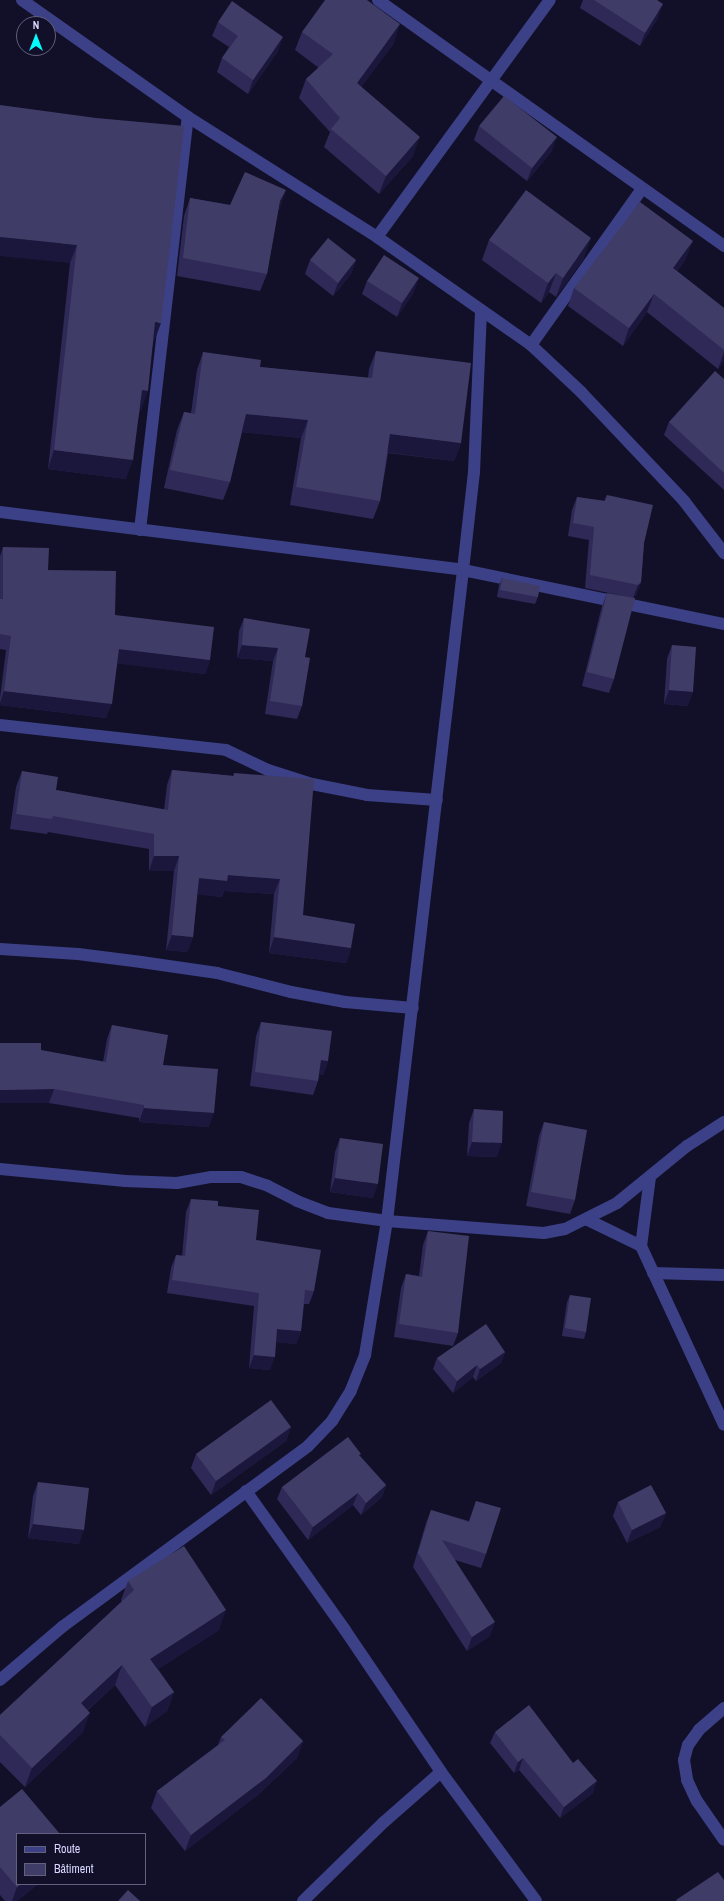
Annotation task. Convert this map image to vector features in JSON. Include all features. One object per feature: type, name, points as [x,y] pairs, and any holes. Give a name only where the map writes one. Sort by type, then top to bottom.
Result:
[{"type":"street","points":[[22,0],[188,117],[377,237],[531,345],[581,392],[684,501],[724,553]]},
{"type":"street","points":[[378,0],[724,246]]},
{"type":"street","points":[[377,237],[493,81],[550,0]]},
{"type":"street","points":[[140,530],[188,117]]},
{"type":"street","points":[[531,345],[642,189]]},
{"type":"street","points":[[0,1680],[62,1627],[308,1446],[332,1421],[351,1390],[365,1356],[387,1221],[464,570],[474,472],[481,310]]},
{"type":"street","points":[[0,512],[464,570],[724,624]]},
{"type":"street","points":[[0,725],[226,750],[268,770],[312,784],[367,795],[437,800]]},
{"type":"street","points":[[0,949],[78,954],[141,962],[217,973],[291,992],[345,1002],[413,1008]]},
{"type":"street","points":[[0,1169],[125,1181],[177,1183],[211,1177],[241,1177],[268,1186],[297,1201],[328,1213],[387,1221],[544,1233],[566,1229],[588,1220],[617,1203],[687,1146],[724,1122]]},
{"type":"street","points":[[650,1177],[641,1246],[724,1424]]},
{"type":"street","points":[[588,1220],[641,1246]]},
{"type":"street","points":[[654,1273],[724,1275]]},
{"type":"street","points":[[246,1491],[345,1630],[441,1772],[536,1901]]},
{"type":"street","points":[[724,1708],[699,1730],[688,1745],[684,1760],[688,1780],[697,1801],[724,1840]]},
{"type":"street","points":[[304,1901],[384,1822],[441,1772]]},
{"type":"building","points":[[325,0],[367,0],[400,24],[357,83],[420,137],[386,176],[331,129],[340,118],[306,79],[333,54],[302,32]]},
{"type":"building","points":[[594,0],[657,0],[663,4],[645,33]]},
{"type":"building","points":[[232,1],[283,37],[253,80],[222,58],[238,36],[218,22]]},
{"type":"building","points":[[504,96],[557,137],[532,168],[479,126]]},
{"type":"building","points":[[0,105],[96,118],[184,126],[161,323],[155,322],[148,391],[142,390],[133,460],[54,450],[77,245],[0,237]]},
{"type":"building","points":[[245,172],[286,190],[280,201],[267,274],[183,258],[190,198],[230,205]]},
{"type":"building","points":[[526,190],[591,238],[563,278],[556,273],[548,283],[489,240]]},
{"type":"building","points":[[640,202],[693,241],[673,268],[724,308],[724,350],[654,294],[629,328],[574,288]]},
{"type":"building","points":[[328,238],[356,260],[338,283],[310,260]]},
{"type":"building","points":[[384,255],[419,278],[402,303],[367,281]]},
{"type":"building","points":[[376,351],[471,363],[461,443],[390,434],[380,501],[296,487],[308,420],[246,414],[230,482],[170,470],[184,412],[195,414],[203,352],[261,360],[260,367],[372,378]]},
{"type":"building","points":[[715,371],[724,379],[724,473],[669,422]]},
{"type":"building","points":[[607,495],[653,505],[644,543],[641,582],[638,585],[590,575],[594,527],[573,523],[577,497],[605,501]]},
{"type":"building","points":[[3,547],[49,548],[48,570],[116,571],[115,615],[214,627],[210,660],[119,649],[112,704],[4,691],[11,636],[0,634],[0,599],[3,599]]},
{"type":"building","points":[[502,578],[540,586],[538,597],[500,590]]},
{"type":"building","points":[[607,593],[635,598],[614,679],[587,672]]},
{"type":"building","points":[[244,618],[310,629],[305,657],[310,658],[302,706],[270,701],[278,648],[242,645]]},
{"type":"building","points":[[672,645],[696,647],[693,692],[669,690]]},
{"type":"building","points":[[172,770],[234,776],[234,773],[314,779],[303,915],[355,924],[351,948],[274,937],[280,879],[228,875],[227,881],[199,878],[193,937],[172,935],[179,856],[154,856],[154,834],[53,816],[52,819],[16,814],[22,771],[58,777],[56,790],[168,810]]},
{"type":"building","points":[[261,1022],[332,1031],[328,1061],[321,1060],[318,1081],[255,1072]]},
{"type":"building","points":[[112,1025],[168,1035],[163,1065],[218,1069],[214,1113],[144,1108],[144,1105],[54,1089],[0,1090],[0,1043],[41,1043],[41,1050],[106,1062]]},
{"type":"building","points":[[474,1109],[503,1111],[502,1143],[472,1142]]},
{"type":"building","points":[[544,1122],[587,1130],[575,1200],[531,1192]]},
{"type":"building","points":[[340,1138],[383,1144],[378,1184],[335,1178]]},
{"type":"building","points":[[191,1199],[218,1201],[218,1206],[259,1210],[256,1240],[321,1250],[314,1291],[305,1290],[301,1331],[277,1329],[275,1357],[254,1355],[259,1293],[172,1280],[176,1255],[185,1256]]},
{"type":"building","points":[[428,1231],[469,1236],[458,1333],[399,1324],[406,1274],[422,1277]]},
{"type":"building","points":[[570,1295],[591,1298],[586,1332],[565,1328]]},
{"type":"building","points":[[486,1324],[505,1352],[480,1369],[477,1365],[457,1381],[437,1358]]},
{"type":"building","points":[[271,1400],[291,1427],[216,1481],[196,1454]]},
{"type":"building","points":[[348,1437],[361,1454],[359,1455],[386,1485],[366,1503],[358,1493],[313,1527],[282,1487]]},
{"type":"building","points":[[38,1482],[89,1488],[84,1530],[33,1524]]},
{"type":"building","points":[[651,1485],[666,1513],[632,1530],[618,1502]]},
{"type":"building","points":[[476,1501],[501,1508],[486,1554],[442,1540],[495,1622],[472,1637],[418,1553],[431,1510],[469,1522]]},
{"type":"building","points":[[184,1546],[226,1610],[150,1659],[174,1692],[152,1707],[122,1665],[81,1703],[90,1713],[32,1768],[0,1735],[0,1715],[134,1590],[128,1581]]},
{"type":"building","points":[[261,1698],[303,1741],[266,1778],[191,1835],[157,1791],[225,1740],[221,1737]]},
{"type":"building","points":[[529,1705],[573,1763],[578,1759],[597,1781],[564,1807],[523,1758],[518,1762],[495,1732]]},
{"type":"building","points":[[22,1789],[59,1833],[16,1833],[16,1885],[20,1885],[17,1887],[0,1867],[0,1807]]},
{"type":"building","points":[[718,1872],[724,1880],[724,1901],[676,1900]]},
{"type":"building","points":[[128,1890],[140,1901],[118,1901]]}]
